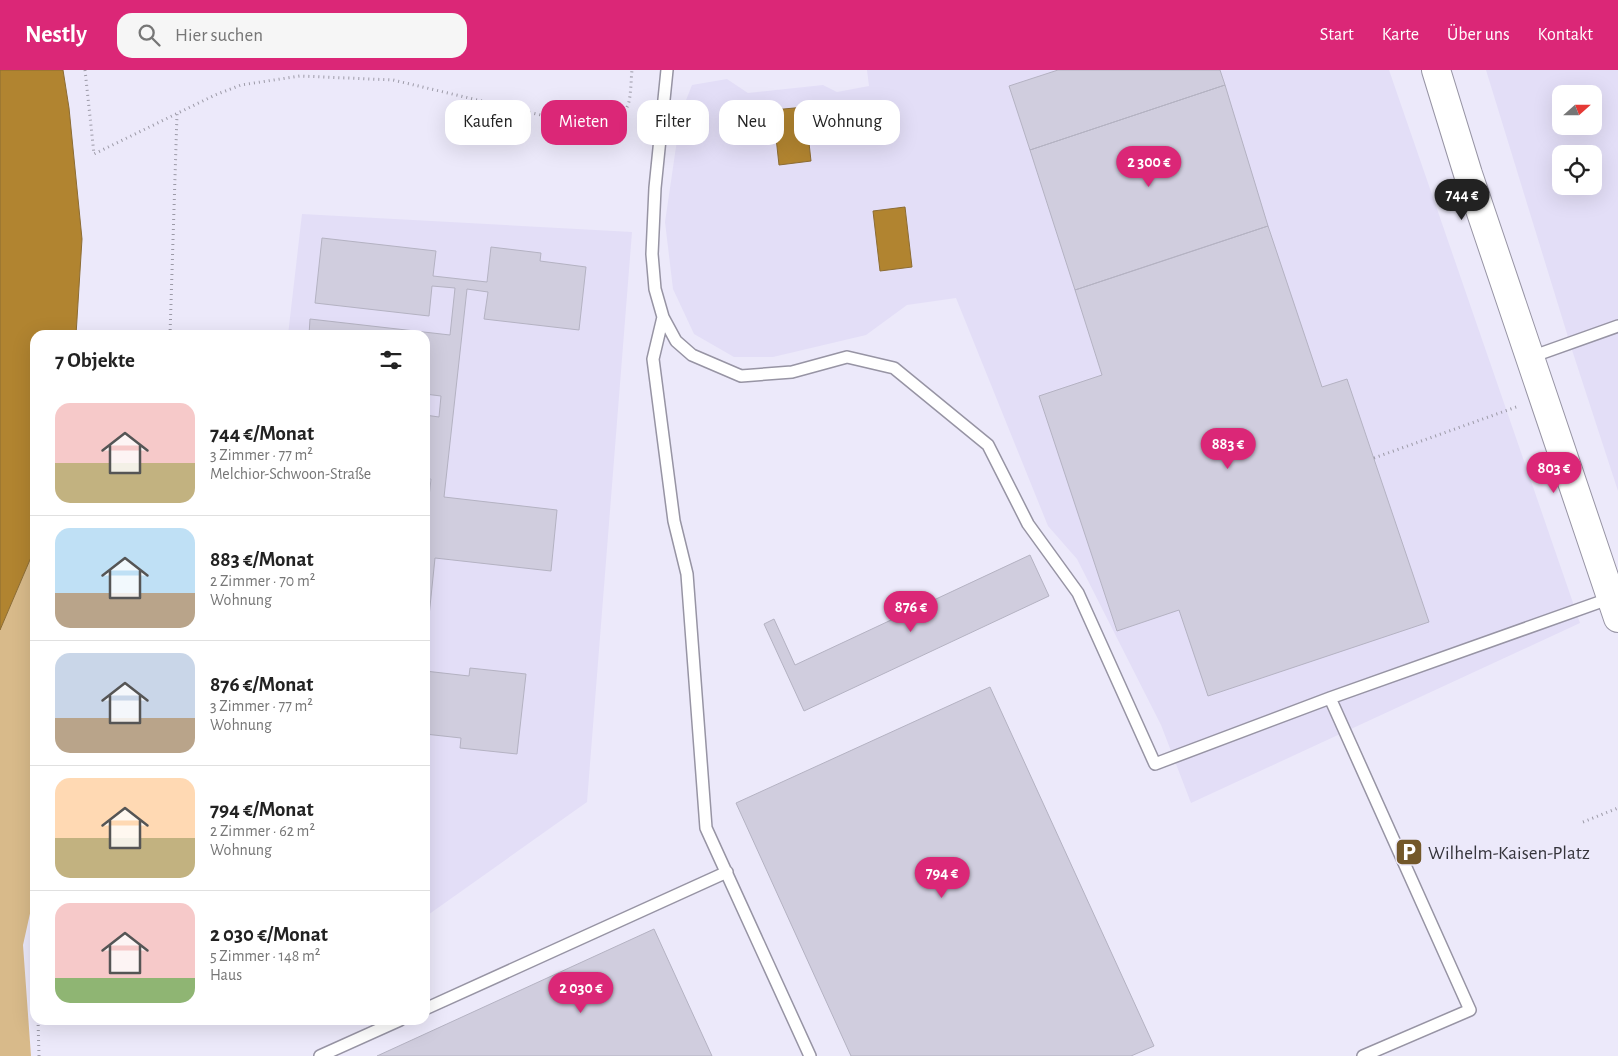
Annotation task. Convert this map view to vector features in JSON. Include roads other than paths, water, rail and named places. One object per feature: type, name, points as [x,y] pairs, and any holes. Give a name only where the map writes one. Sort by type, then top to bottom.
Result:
[{"type":"main road","points":[[1436,70],[1468,174],[1614,608]]},
{"type":"lane","points":[[668,70],[654,188],[652,254],[655,289],[663,317],[676,341],[692,355],[741,376],[792,372],[847,357],[894,368],[988,444],[1028,524],[1078,593],[1155,764],[1330,698],[1614,608]]},
{"type":"lane","points":[[663,317],[653,359],[674,521],[687,574],[706,828],[810,1056]]},
{"type":"lane","points":[[1531,357],[1618,326]]},
{"type":"lane","points":[[1330,698],[1470,1010],[1363,1056]]},
{"type":"lane","points":[[430,1006],[727,872]]},
{"type":"lane","points":[[320,1056],[389,1025]]},
{"type":"place","name":"Wilhelm-Kaisen-Platz","points":[[1409,852]]}]
